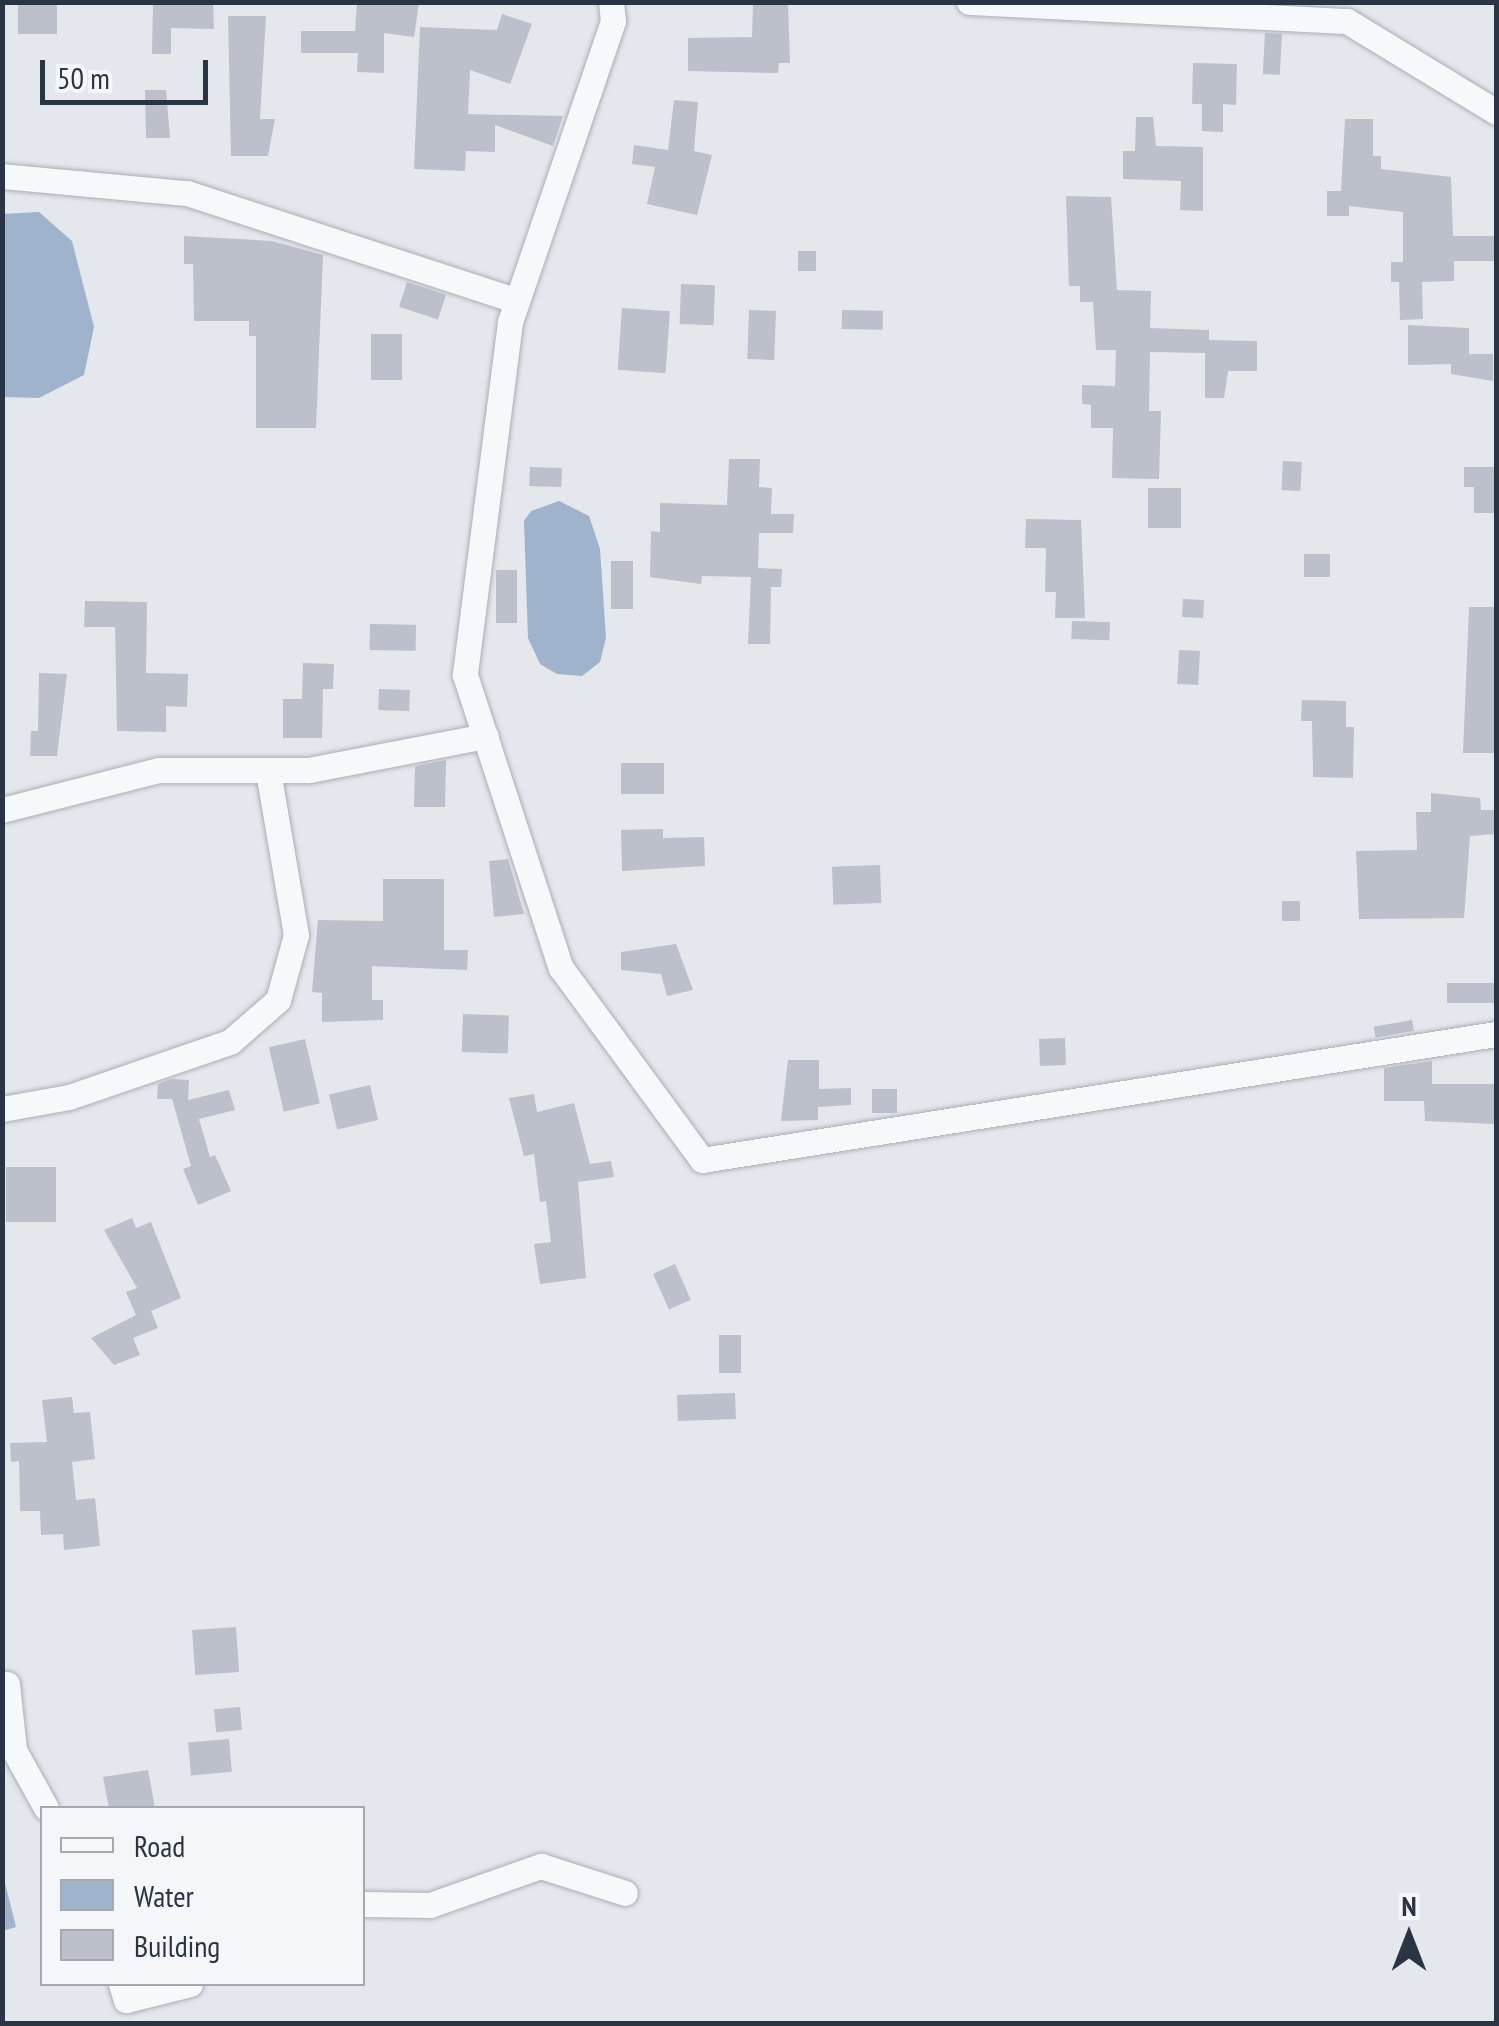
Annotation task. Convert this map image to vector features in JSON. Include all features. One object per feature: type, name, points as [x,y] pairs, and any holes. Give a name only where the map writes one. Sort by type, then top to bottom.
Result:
[{"type":"street","points":[[610,2],[613,20],[517,301],[465,675],[561,968],[702,1160],[1496,1034]]},
{"type":"street","points":[[969,2],[1347,20],[1496,112]]},
{"type":"street","points":[[2,176],[187,193],[517,301]]},
{"type":"street","points":[[2,810],[160,770],[309,770],[486,736]]},
{"type":"street","points":[[2,1109],[69,1097],[230,1042],[278,1000],[296,936],[268,771]]},
{"type":"street","points":[[7,1684],[14,1750],[45,1806]]},
{"type":"street","points":[[365,1904],[430,1905],[541,1866],[625,1893]]},
{"type":"street","points":[[122,1986],[126,2000],[182,1986]]},
{"type":"water","points":[[39,212],[72,241],[94,327],[84,375],[39,398],[4,397],[3,214]]},
{"type":"water","points":[[559,501],[589,516],[600,549],[606,638],[600,662],[582,676],[557,674],[540,664],[528,638],[524,521],[531,511]]},
{"type":"water","points":[[2,1871],[16,1927],[3,1931],[2,1930]]},
{"type":"building","points":[[18,2],[57,2],[57,34],[18,34]]},
{"type":"building","points":[[153,2],[213,2],[214,29],[171,28],[171,54],[152,54]]},
{"type":"building","points":[[357,2],[419,2],[414,37],[384,33],[384,73],[357,72],[358,53],[301,53],[301,31],[355,31]]},
{"type":"building","points":[[753,2],[788,2],[790,63],[779,63],[778,73],[688,71],[688,38],[752,37]]},
{"type":"building","points":[[502,14],[532,24],[510,84],[470,70],[468,114],[563,116],[553,146],[495,125],[495,152],[466,151],[465,171],[414,169],[420,27],[497,30]]},
{"type":"building","points":[[228,16],[266,16],[260,119],[275,119],[268,156],[231,156]]},
{"type":"building","points":[[1265,33],[1282,34],[1280,75],[1263,74]]},
{"type":"building","points":[[1193,63],[1237,64],[1236,105],[1223,104],[1223,132],[1202,131],[1202,104],[1192,104]]},
{"type":"building","points":[[145,90],[166,90],[170,138],[146,138]]},
{"type":"building","points":[[674,100],[698,102],[694,151],[712,155],[697,215],[647,204],[655,167],[632,164],[634,145],[668,150]]},
{"type":"building","points":[[1136,117],[1153,117],[1156,146],[1203,147],[1203,211],[1180,210],[1181,181],[1123,179],[1123,151],[1135,151]]},
{"type":"building","points":[[1345,119],[1373,119],[1373,156],[1381,156],[1381,169],[1451,177],[1453,236],[1496,236],[1496,261],[1454,261],[1454,281],[1422,282],[1423,319],[1400,320],[1399,282],[1391,282],[1391,262],[1403,262],[1403,212],[1349,206],[1349,216],[1327,216],[1327,191],[1341,191]]},
{"type":"building","points":[[1066,196],[1111,197],[1117,290],[1151,291],[1150,328],[1209,330],[1209,340],[1257,341],[1257,371],[1228,371],[1224,398],[1205,398],[1205,353],[1150,352],[1149,411],[1161,411],[1159,479],[1112,478],[1113,428],[1091,428],[1091,405],[1082,404],[1082,385],[1115,386],[1116,350],[1096,350],[1093,302],[1080,302],[1080,286],[1069,286]]},
{"type":"building","points":[[184,236],[272,241],[323,255],[316,428],[256,428],[256,336],[249,336],[249,321],[194,321],[193,264],[184,264]]},
{"type":"building","points":[[798,251],[816,251],[816,271],[798,271]]},
{"type":"building","points":[[407,282],[446,295],[438,319],[399,307]]},
{"type":"building","points":[[681,284],[715,285],[714,325],[680,324]]},
{"type":"building","points":[[622,308],[670,311],[666,373],[618,370]]},
{"type":"building","points":[[749,310],[776,311],[774,360],[747,359]]},
{"type":"building","points":[[842,310],[883,311],[883,330],[842,329]]},
{"type":"building","points":[[1408,325],[1469,328],[1469,354],[1493,354],[1493,381],[1451,374],[1451,364],[1408,365]]},
{"type":"building","points":[[371,334],[402,334],[402,380],[371,380]]},
{"type":"building","points":[[729,459],[760,459],[759,487],[772,488],[771,514],[794,514],[793,533],[759,533],[758,568],[782,569],[781,587],[771,587],[770,644],[748,644],[751,577],[702,576],[701,584],[650,577],[651,531],[660,532],[660,503],[727,505]]},
{"type":"building","points":[[1283,461],[1302,462],[1300,491],[1281,490]]},
{"type":"building","points":[[530,467],[562,468],[561,487],[529,486]]},
{"type":"building","points":[[1464,467],[1495,467],[1496,513],[1474,513],[1474,487],[1464,487]]},
{"type":"building","points":[[1148,488],[1181,488],[1181,528],[1148,528]]},
{"type":"building","points":[[1026,519],[1081,520],[1085,618],[1055,618],[1056,592],[1045,592],[1046,548],[1025,548]]},
{"type":"building","points":[[1304,554],[1330,554],[1330,577],[1304,577]]},
{"type":"building","points":[[611,561],[633,561],[633,609],[611,609]]},
{"type":"building","points":[[496,570],[517,570],[517,623],[496,623]]},
{"type":"building","points":[[1183,599],[1204,600],[1203,618],[1182,617]]},
{"type":"building","points":[[85,601],[147,602],[146,673],[188,674],[187,707],[166,706],[166,732],[117,731],[115,627],[84,627]]},
{"type":"building","points":[[1469,607],[1496,607],[1496,753],[1463,753]]},
{"type":"building","points":[[1072,621],[1110,622],[1109,640],[1071,639]]},
{"type":"building","points":[[370,624],[416,625],[416,651],[370,650]]},
{"type":"building","points":[[1179,650],[1200,651],[1198,685],[1177,684]]},
{"type":"building","points":[[303,663],[334,664],[333,689],[323,689],[322,738],[283,738],[283,699],[302,699]]},
{"type":"building","points":[[39,673],[67,674],[57,756],[30,756],[31,731],[38,731]]},
{"type":"building","points":[[379,689],[410,690],[409,711],[378,710]]},
{"type":"building","points":[[1302,700],[1346,701],[1346,727],[1354,727],[1353,778],[1313,777],[1312,721],[1301,721]]},
{"type":"building","points":[[446,760],[445,807],[414,807],[415,766]]},
{"type":"building","points":[[621,763],[664,763],[664,794],[621,794]]},
{"type":"building","points":[[1431,793],[1480,798],[1481,810],[1496,810],[1496,834],[1470,836],[1464,918],[1359,919],[1356,851],[1417,850],[1416,812],[1431,812]]},
{"type":"building","points":[[663,829],[663,838],[704,837],[705,866],[622,871],[621,830]]},
{"type":"building","points":[[508,859],[524,914],[494,917],[489,861]]},
{"type":"building","points":[[880,865],[881,903],[833,905],[832,867]]},
{"type":"building","points":[[383,879],[444,879],[444,950],[468,950],[467,970],[372,966],[372,1000],[383,1000],[383,1020],[322,1022],[322,993],[312,992],[318,920],[383,921]]},
{"type":"building","points":[[1282,901],[1300,901],[1300,921],[1282,921]]},
{"type":"building","points":[[676,944],[693,990],[667,996],[661,974],[621,970],[621,952]]},
{"type":"building","points":[[1447,983],[1496,983],[1496,1003],[1447,1003]]},
{"type":"building","points":[[463,1014],[509,1016],[508,1054],[462,1052]]},
{"type":"building","points":[[1412,1020],[1414,1031],[1376,1038],[1374,1027]]},
{"type":"building","points":[[1065,1038],[1066,1065],[1040,1066],[1039,1039]]},
{"type":"building","points":[[305,1039],[320,1103],[284,1112],[269,1047]]},
{"type":"building","points":[[788,1060],[819,1060],[819,1089],[851,1088],[851,1105],[818,1107],[818,1120],[781,1121]]},
{"type":"building","points":[[1432,1061],[1432,1084],[1496,1084],[1496,1124],[1425,1121],[1424,1101],[1384,1101],[1384,1068]]},
{"type":"building","points":[[171,1079],[189,1080],[188,1100],[229,1090],[235,1110],[199,1119],[210,1157],[215,1155],[231,1191],[198,1205],[183,1169],[191,1166],[172,1099],[157,1099],[158,1084]]},
{"type":"building","points":[[370,1085],[378,1120],[337,1130],[329,1094]]},
{"type":"building","points":[[872,1089],[897,1089],[897,1113],[872,1113]]},
{"type":"building","points":[[534,1094],[537,1112],[574,1103],[590,1164],[611,1161],[614,1177],[578,1182],[586,1278],[540,1284],[534,1244],[551,1242],[546,1201],[540,1202],[534,1154],[524,1156],[509,1098]]},
{"type":"building","points":[[6,1167],[56,1167],[56,1222],[6,1222]]},
{"type":"building","points":[[132,1218],[136,1228],[151,1222],[181,1298],[151,1311],[158,1328],[133,1338],[140,1355],[114,1365],[91,1338],[136,1315],[126,1292],[137,1288],[104,1230]]},
{"type":"building","points":[[675,1264],[691,1300],[669,1309],[653,1274]]},
{"type":"building","points":[[719,1335],[741,1335],[741,1373],[719,1373]]},
{"type":"building","points":[[735,1393],[736,1419],[678,1421],[677,1395]]},
{"type":"building","points":[[72,1397],[74,1413],[90,1412],[95,1459],[72,1462],[76,1500],[95,1498],[100,1546],[64,1550],[63,1534],[41,1535],[40,1511],[20,1511],[19,1461],[11,1462],[10,1443],[47,1442],[42,1400]]},
{"type":"building","points":[[236,1627],[239,1672],[195,1675],[192,1630]]},
{"type":"building","points":[[240,1707],[242,1730],[216,1732],[214,1709]]},
{"type":"building","points":[[229,1739],[232,1772],[191,1775],[188,1743]]},
{"type":"building","points":[[148,1770],[155,1806],[109,1806],[103,1777]]}]
